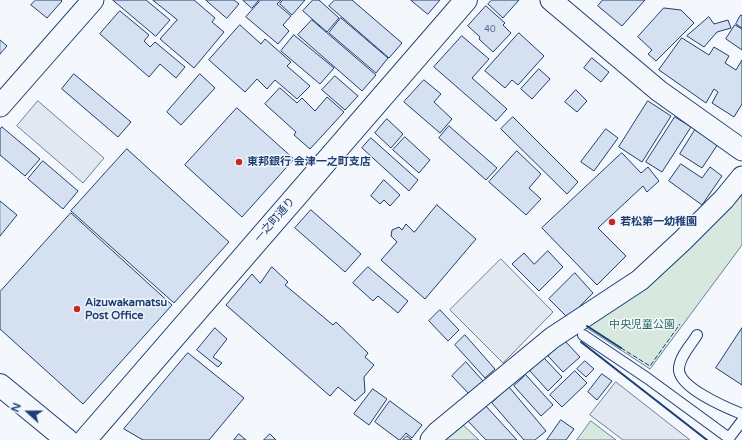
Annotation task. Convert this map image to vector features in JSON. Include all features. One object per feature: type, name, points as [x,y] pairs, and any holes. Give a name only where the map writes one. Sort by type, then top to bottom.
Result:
[{"type":"main road","name":"一之町通り","points":[[85,440],[466,0]]},
{"type":"main road","points":[[0,385],[67,440]]},
{"type":"street","points":[[0,106],[93,0]]},
{"type":"street","points":[[550,0],[659,91],[742,150]]},
{"type":"street","points":[[431,440],[444,427],[552,338],[640,280],[724,199],[742,178]]},
{"type":"lane","points":[[583,336],[647,378],[730,438],[742,421]]},
{"type":"lane","points":[[697,336],[680,362],[680,375],[685,383],[701,394],[723,407],[742,414]]},
{"type":"green space","name":"中央児童公園","points":[[742,181],[742,245],[650,369],[584,326]]},
{"type":"green space","points":[[591,421],[616,440],[577,440]]},
{"type":"green space","points":[[460,422],[479,440],[440,440]]},
{"type":"shaded area","points":[[38,101],[104,158],[83,183],[17,126]]},
{"type":"shaded area","points":[[501,259],[553,312],[503,363],[450,310]]},
{"type":"shaded area","points":[[616,382],[690,440],[623,440],[590,415]]},
{"type":"building","points":[[36,0],[62,1],[47,18],[31,5]]},
{"type":"building","points":[[113,0],[146,0],[170,20],[156,36]]},
{"type":"building","points":[[153,0],[194,0],[215,18],[212,22],[224,32],[194,68],[160,39],[177,20]]},
{"type":"building","points":[[206,0],[234,0],[239,4],[227,18]]},
{"type":"building","points":[[243,0],[259,0],[252,8]]},
{"type":"building","points":[[261,0],[281,0],[277,4],[291,16],[283,25],[289,31],[278,44],[246,17]]},
{"type":"building","points":[[283,0],[305,0],[292,15],[280,4]]},
{"type":"building","points":[[313,0],[319,0],[339,18],[327,32],[303,11]]},
{"type":"building","points":[[335,0],[352,0],[402,43],[389,58],[329,6]]},
{"type":"building","points":[[411,0],[440,0],[428,14]]},
{"type":"building","points":[[492,0],[519,0],[503,18],[488,4]]},
{"type":"building","points":[[603,0],[645,0],[622,26],[598,6]]},
{"type":"building","points":[[486,6],[505,23],[503,25],[511,33],[493,52],[468,26]]},
{"type":"building","points":[[664,8],[681,10],[694,23],[656,61],[648,54],[652,50],[638,37]]},
{"type":"building","points":[[120,11],[149,35],[144,41],[150,47],[155,42],[185,67],[176,78],[160,64],[149,77],[100,34]]},
{"type":"building","points":[[741,15],[742,16],[742,28],[736,24]]},
{"type":"building","points":[[709,17],[714,24],[728,20],[731,28],[717,32],[704,47],[687,36]]},
{"type":"building","points":[[341,18],[388,58],[376,73],[329,33]]},
{"type":"building","points":[[312,20],[376,75],[362,91],[298,35]]},
{"type":"building","points":[[240,25],[261,44],[265,39],[291,62],[287,66],[310,86],[297,99],[275,80],[267,89],[257,79],[245,92],[209,60]]},
{"type":"building","points":[[735,25],[742,29],[742,50],[726,39]]},
{"type":"building","points":[[519,33],[544,56],[518,85],[512,80],[505,88],[485,71]]},
{"type":"building","points":[[294,35],[334,68],[320,84],[281,51]]},
{"type":"building","points":[[462,36],[489,59],[472,78],[507,109],[496,121],[434,67]]},
{"type":"building","points":[[682,38],[709,55],[714,47],[729,56],[725,63],[736,70],[742,60],[742,104],[734,117],[712,103],[718,92],[714,89],[706,103],[659,70]]},
{"type":"building","points":[[0,40],[7,46],[0,54]]},
{"type":"building","points":[[592,58],[609,72],[601,82],[584,68]]},
{"type":"building","points":[[539,69],[550,79],[532,99],[521,89]]},
{"type":"building","points":[[74,74],[131,122],[118,137],[62,89]]},
{"type":"building","points":[[200,74],[215,88],[181,125],[167,112]]},
{"type":"building","points":[[335,76],[358,96],[345,110],[322,90]]},
{"type":"building","points":[[424,80],[441,94],[434,102],[452,119],[440,133],[404,102]]},
{"type":"building","points":[[280,88],[297,103],[302,98],[315,111],[327,97],[344,112],[310,149],[294,135],[296,132],[265,104]]},
{"type":"building","points":[[576,90],[587,101],[577,112],[565,102]]},
{"type":"building","points":[[648,101],[671,116],[642,162],[619,147]]},
{"type":"building","name":"東邦銀行 会津一之町支店","points":[[237,108],[294,159],[242,217],[185,165]]},
{"type":"building","points":[[513,117],[578,182],[567,194],[501,129]]},
{"type":"building","points":[[675,117],[691,127],[662,172],[646,162]]},
{"type":"building","points":[[387,119],[403,134],[391,148],[375,133]]},
{"type":"building","points":[[449,126],[497,168],[486,180],[439,138]]},
{"type":"building","points":[[2,127],[40,159],[25,176],[0,155],[0,130]]},
{"type":"building","points":[[606,129],[618,138],[594,171],[581,162]]},
{"type":"building","points":[[695,130],[718,144],[702,168],[680,154]]},
{"type":"building","points":[[405,137],[430,160],[419,173],[393,150]]},
{"type":"building","points":[[371,138],[418,180],[409,191],[362,148]]},
{"type":"building","points":[[127,149],[229,242],[174,303],[71,211]]},
{"type":"building","points":[[517,151],[541,174],[529,188],[541,199],[526,215],[489,182]]},
{"type":"building","points":[[622,153],[641,173],[648,167],[659,181],[647,192],[643,186],[598,228],[626,256],[597,285],[542,228]]},
{"type":"building","points":[[43,161],[78,191],[63,209],[28,179]]},
{"type":"building","points":[[681,164],[702,178],[710,167],[722,176],[702,205],[669,181]]},
{"type":"building","points":[[384,180],[400,195],[390,206],[384,200],[380,204],[371,196]]},
{"type":"building","points":[[0,201],[17,215],[0,236]]},
{"type":"building","points":[[437,205],[476,239],[425,299],[381,260],[397,242],[391,236],[392,230],[399,227],[402,230],[406,224],[414,232]]},
{"type":"building","points":[[311,210],[361,254],[345,272],[295,228]]},
{"type":"building","points":[[71,213],[172,305],[83,404],[0,329],[0,292]]},
{"type":"building","points":[[548,251],[563,267],[539,291],[512,264],[524,253],[534,264]]},
{"type":"building","points":[[272,267],[288,282],[285,285],[333,325],[336,322],[368,353],[365,357],[374,365],[364,377],[365,392],[355,401],[338,387],[330,396],[226,305],[252,274],[260,283]]},
{"type":"building","points":[[368,267],[408,301],[398,313],[378,296],[373,301],[353,283]]},
{"type":"building","points":[[575,273],[593,293],[568,318],[549,299]]},
{"type":"building","points":[[440,310],[459,330],[448,341],[429,321]]},
{"type":"building","points":[[215,328],[227,339],[213,357],[222,363],[218,367],[197,350]]},
{"type":"building","points":[[742,328],[742,385],[716,368]]},
{"type":"building","points":[[465,335],[495,369],[485,378],[455,345]]},
{"type":"building","points":[[565,341],[580,357],[563,372],[548,356]]},
{"type":"building","points":[[188,353],[244,398],[209,440],[143,440],[124,429]]},
{"type":"building","points":[[544,358],[562,377],[548,391],[530,371]]},
{"type":"building","points":[[585,361],[594,369],[586,377],[577,369]]},
{"type":"building","points":[[466,362],[483,381],[469,394],[452,376]]},
{"type":"building","points":[[575,371],[587,383],[562,407],[550,395]]},
{"type":"building","points":[[602,374],[612,381],[597,400],[588,392]]},
{"type":"building","points":[[526,375],[553,405],[541,416],[514,386]]},
{"type":"building","points":[[509,387],[546,431],[535,440],[524,440],[492,403]]},
{"type":"building","points":[[373,389],[387,399],[369,425],[354,414]]},
{"type":"building","points":[[390,401],[422,425],[412,438],[406,433],[399,440],[375,422]]},
{"type":"building","points":[[484,404],[517,440],[486,440],[467,420]]},
{"type":"building","points":[[561,420],[574,429],[566,440],[547,440]]},
{"type":"building","points":[[239,434],[246,440],[234,440]]},
{"type":"building","points":[[270,434],[276,440],[264,440]]},
{"type":"building","points":[[407,436],[412,440],[403,440]]},
{"type":"fence","points":[[621,348],[650,366],[680,324]]},
{"type":"wall","points":[[587,326],[621,348]]},
{"type":"wall","points":[[581,342],[707,440]]},
{"type":"place","name":"東邦銀行 会津一之町支店","points":[[239,162]]},
{"type":"place","name":"若松第一幼稚園","points":[[612,222]]},
{"type":"place","name":"Aizuwakamatsu Post Office","points":[[77,309]]}]
